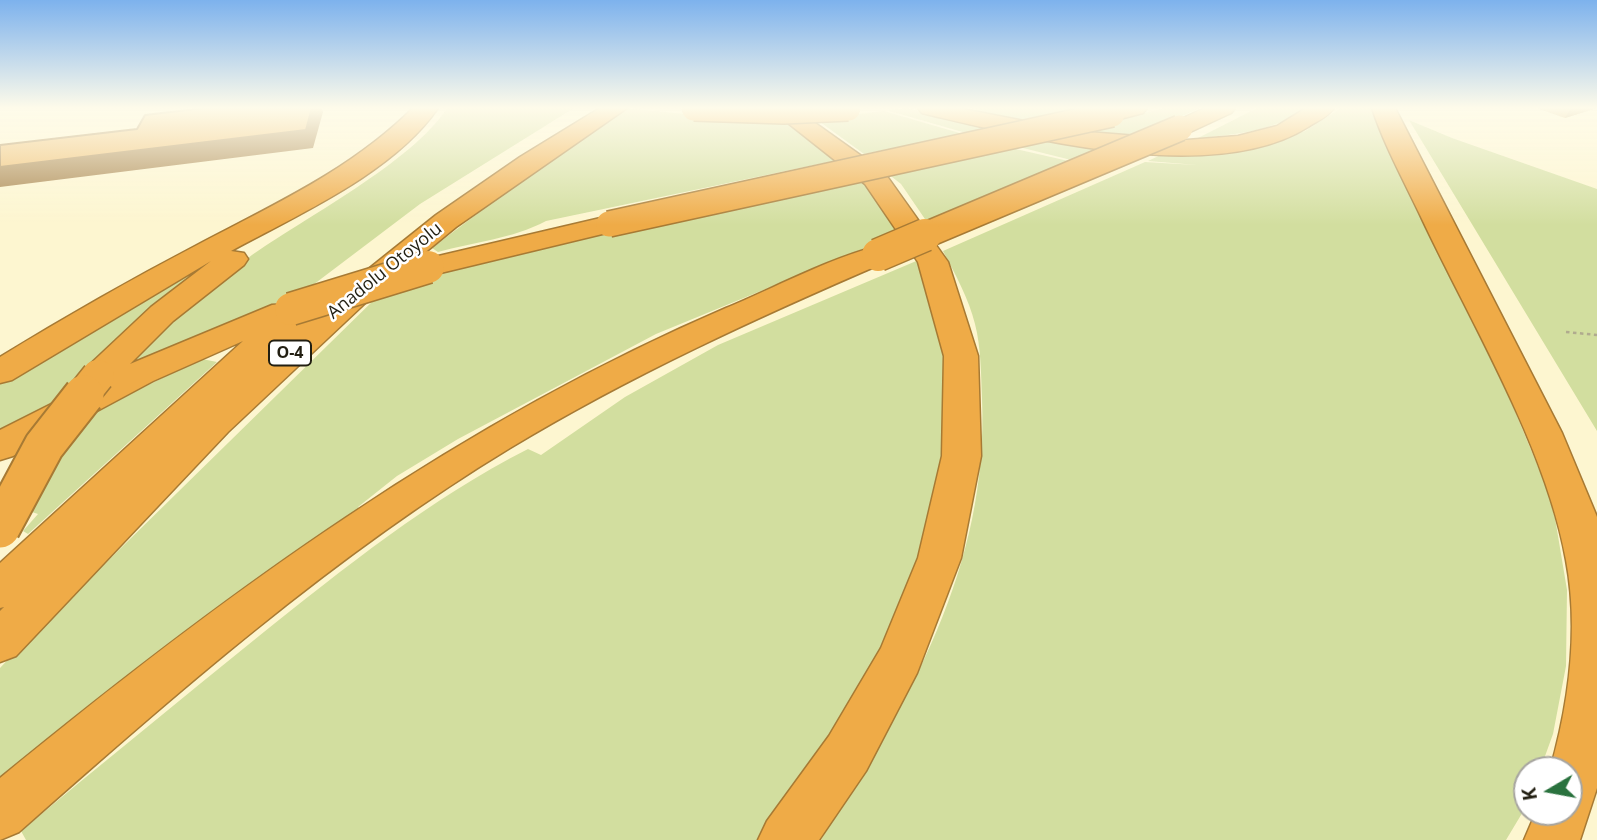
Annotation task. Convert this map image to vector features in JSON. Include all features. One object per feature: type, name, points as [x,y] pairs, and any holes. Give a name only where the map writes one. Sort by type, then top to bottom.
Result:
[{"type":"highway","points":[[0,372],[91,316],[342,176],[383,147]]},
{"type":"highway","points":[[0,528],[44,446],[98,376],[142,331],[198,285],[397,147]]},
{"type":"highway","name":"Anadolu Otoyolu","points":[[0,590],[151,444],[281,326],[444,199],[519,147]]},
{"type":"highway","name":"Anadolu Otoyolu","points":[[0,642],[196,441],[316,328],[445,221],[549,147]]},
{"type":"highway","points":[[786,840],[843,762],[880,700],[930,590],[947,538],[960,484],[965,419],[960,341],[948,296],[916,231],[889,194],[840,147]]},
{"type":"highway","points":[[0,446],[141,373],[291,309],[428,267],[609,224],[959,147]]},
{"type":"highway","points":[[0,813],[232,621],[367,521],[444,471],[623,368],[737,315],[1134,147]]},
{"type":"highway","points":[[1403,147],[1547,439],[1580,527],[1593,594],[1594,675],[1591,719],[1580,756]]},
{"type":"path","points":[[1566,332],[1597,335]]},
{"type":"green space","points":[[511,147],[420,204],[305,291],[124,367],[231,271],[355,189],[409,149]]},
{"type":"green space","points":[[565,147],[827,147],[843,159],[546,221],[506,236],[438,252],[432,248]]},
{"type":"green space","points":[[855,147],[898,147],[864,154]]},
{"type":"green space","points":[[1006,147],[1073,162],[927,222],[901,184],[887,173]]},
{"type":"green space","points":[[1020,147],[1105,149],[1075,161]]},
{"type":"green space","points":[[1193,147],[1391,147],[1512,404],[1546,486],[1555,518],[1567,590],[1566,666],[1553,734],[1545,756],[1513,756],[1514,826],[1506,840],[821,840],[884,737],[937,631],[957,576],[972,519],[981,460],[980,351],[969,305],[943,251],[1145,162],[1197,165],[1148,161],[1173,149]]},
{"type":"green space","points":[[1425,147],[1478,147],[1597,189],[1597,431]]},
{"type":"green space","points":[[863,177],[907,231],[656,334],[458,439],[397,476],[358,507],[361,511],[0,789],[0,668],[68,595],[77,591],[380,294],[408,281],[484,259]]},
{"type":"green space","points":[[256,233],[141,318],[83,374],[78,374],[48,407],[0,433],[0,384]]},
{"type":"green space","points":[[921,259],[952,377],[931,548],[871,678],[758,840],[26,840],[21,831],[291,610],[422,512],[528,449],[541,455],[625,397],[718,345]]},
{"type":"green space","points":[[202,359],[217,362],[28,534],[23,531],[38,514],[29,511],[83,416]]},
{"type":"building","points":[[0,147],[164,147],[0,167]]}]
